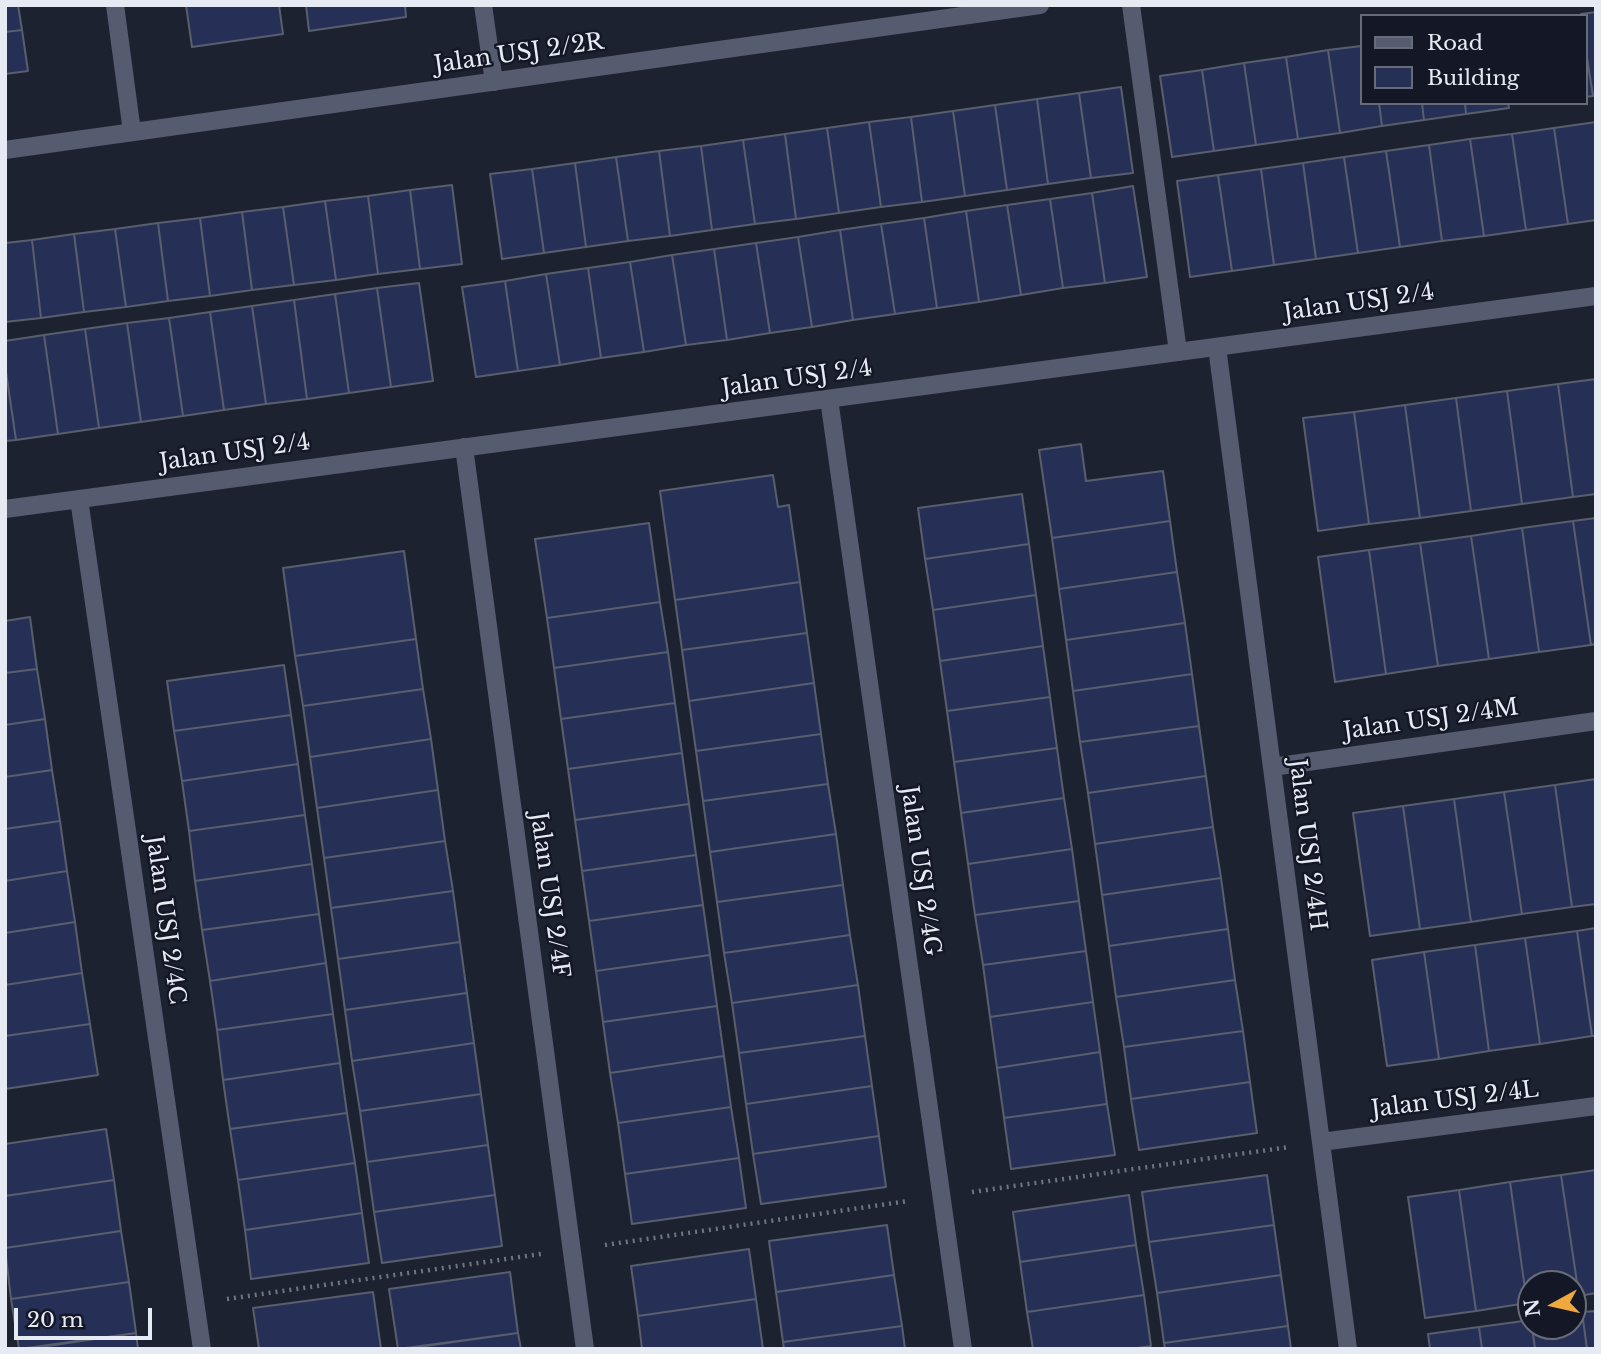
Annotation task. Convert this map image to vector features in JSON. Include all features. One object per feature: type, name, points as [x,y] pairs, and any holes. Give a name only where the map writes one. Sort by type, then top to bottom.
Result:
[{"type":"street","points":[[115,5],[132,132]]},
{"type":"street","points":[[483,5],[494,82]]},
{"type":"street","name":"Jalan USJ 2/2R","points":[[5,150],[1040,5]]},
{"type":"street","points":[[1131,5],[1178,352]]},
{"type":"street","name":"Jalan USJ 2/4","points":[[5,509],[1596,296]]},
{"type":"street","name":"Jalan USJ 2/4H","points":[[1217,347],[1348,1349]]},
{"type":"street","name":"Jalan USJ 2/4G","points":[[829,399],[963,1349]]},
{"type":"street","name":"Jalan USJ 2/4F","points":[[464,447],[584,1349]]},
{"type":"street","name":"Jalan USJ 2/4C","points":[[79,499],[202,1349]]},
{"type":"street","name":"Jalan USJ 2/4M","points":[[1272,767],[1596,721]]},
{"type":"street","name":"Jalan USJ 2/4L","points":[[1321,1142],[1596,1106]]},
{"type":"path","points":[[195,1304],[1321,1142]]},
{"type":"building","points":[[5,5],[18,5],[22,30],[5,32]]},
{"type":"building","points":[[186,5],[279,5],[283,34],[192,47]]},
{"type":"building","points":[[306,5],[405,5],[406,17],[309,31]]},
{"type":"building","points":[[1596,12],[1596,95],[1593,96],[1587,58],[1587,14],[1581,14]]},
{"type":"building","points":[[22,30],[28,71],[5,74],[5,32]]},
{"type":"building","points":[[1360,46],[1360,105],[1379,105],[1382,126],[1340,133],[1328,50]]},
{"type":"building","points":[[1328,50],[1340,133],[1298,139],[1286,57]]},
{"type":"building","points":[[1286,57],[1298,139],[1256,145],[1244,63]]},
{"type":"building","points":[[1587,58],[1593,96],[1587,97]]},
{"type":"building","points":[[1244,63],[1256,145],[1214,151],[1202,70]]},
{"type":"building","points":[[1202,70],[1214,151],[1172,157],[1160,76]]},
{"type":"building","points":[[1121,87],[1133,173],[1091,178],[1079,93]]},
{"type":"building","points":[[1079,93],[1091,178],[1048,184],[1037,99]]},
{"type":"building","points":[[1037,99],[1048,184],[1007,190],[995,105]]},
{"type":"building","points":[[995,105],[1007,190],[965,196],[953,111]]},
{"type":"building","points":[[1379,105],[1422,105],[1424,120],[1382,126]]},
{"type":"building","points":[[1422,105],[1465,105],[1466,114],[1424,120]]},
{"type":"building","points":[[1465,105],[1508,105],[1509,108],[1466,114]]},
{"type":"building","points":[[953,111],[965,196],[922,202],[911,117]]},
{"type":"building","points":[[911,117],[922,202],[881,207],[869,122]]},
{"type":"building","points":[[869,122],[881,207],[839,213],[827,128]]},
{"type":"building","points":[[1596,122],[1596,220],[1568,224],[1554,128]]},
{"type":"building","points":[[827,128],[839,213],[796,219],[785,134]]},
{"type":"building","points":[[1554,128],[1568,224],[1526,230],[1512,134]]},
{"type":"building","points":[[785,134],[796,219],[755,224],[743,140]]},
{"type":"building","points":[[1512,134],[1526,230],[1484,236],[1470,139]]},
{"type":"building","points":[[1470,139],[1484,236],[1442,241],[1429,145]]},
{"type":"building","points":[[743,140],[755,224],[712,230],[701,146]]},
{"type":"building","points":[[1429,145],[1442,241],[1400,247],[1386,151]]},
{"type":"building","points":[[701,146],[712,230],[670,236],[659,151]]},
{"type":"building","points":[[659,151],[670,236],[628,241],[616,157]]},
{"type":"building","points":[[1386,151],[1400,247],[1358,253],[1344,157]]},
{"type":"building","points":[[616,157],[628,241],[586,247],[575,163]]},
{"type":"building","points":[[1344,157],[1358,253],[1316,259],[1303,163]]},
{"type":"building","points":[[575,163],[586,247],[544,253],[532,169]]},
{"type":"building","points":[[1303,163],[1316,259],[1274,265],[1261,169]]},
{"type":"building","points":[[532,169],[544,253],[502,259],[490,174]]},
{"type":"building","points":[[1261,169],[1274,265],[1232,271],[1218,175]]},
{"type":"building","points":[[1218,175],[1232,271],[1190,277],[1177,181]]},
{"type":"building","points":[[452,185],[462,264],[420,269],[410,190]]},
{"type":"building","points":[[1133,186],[1147,277],[1105,283],[1092,193]]},
{"type":"building","points":[[410,190],[420,269],[378,274],[368,196]]},
{"type":"building","points":[[1092,193],[1105,283],[1063,288],[1050,199]]},
{"type":"building","points":[[368,196],[378,274],[336,280],[325,201]]},
{"type":"building","points":[[1050,199],[1063,288],[1021,295],[1007,205]]},
{"type":"building","points":[[325,201],[336,280],[294,285],[283,207]]},
{"type":"building","points":[[1007,205],[1021,295],[979,302],[966,211]]},
{"type":"building","points":[[283,207],[294,285],[252,290],[242,212]]},
{"type":"building","points":[[966,211],[979,302],[937,308],[924,218]]},
{"type":"building","points":[[242,212],[252,290],[210,296],[200,218]]},
{"type":"building","points":[[200,218],[210,296],[168,301],[158,223]]},
{"type":"building","points":[[924,218],[937,308],[895,314],[881,224]]},
{"type":"building","points":[[158,223],[168,301],[126,307],[115,229]]},
{"type":"building","points":[[881,224],[895,314],[853,320],[840,230]]},
{"type":"building","points":[[115,229],[126,307],[84,312],[74,234]]},
{"type":"building","points":[[840,230],[853,320],[812,327],[798,237]]},
{"type":"building","points":[[74,234],[84,312],[41,318],[32,240]]},
{"type":"building","points":[[798,237],[812,327],[770,333],[756,243]]},
{"type":"building","points":[[32,240],[41,318],[5,322],[5,243]]},
{"type":"building","points":[[756,243],[770,333],[727,340],[714,249]]},
{"type":"building","points":[[714,249],[727,340],[686,345],[672,255]]},
{"type":"building","points":[[672,255],[686,345],[644,352],[630,262]]},
{"type":"building","points":[[630,262],[644,352],[601,358],[588,268]]},
{"type":"building","points":[[588,268],[601,358],[560,365],[546,274]]},
{"type":"building","points":[[546,274],[560,365],[518,371],[505,281]]},
{"type":"building","points":[[505,281],[518,371],[476,377],[462,287]]},
{"type":"building","points":[[419,283],[433,381],[391,387],[377,288]]},
{"type":"building","points":[[377,288],[391,387],[349,393],[335,294]]},
{"type":"building","points":[[335,294],[349,393],[307,399],[294,300]]},
{"type":"building","points":[[294,300],[307,399],[266,404],[252,306]]},
{"type":"building","points":[[252,306],[266,404],[224,410],[210,312]]},
{"type":"building","points":[[210,312],[224,410],[183,416],[169,318]]},
{"type":"building","points":[[169,318],[183,416],[141,422],[127,323]]},
{"type":"building","points":[[127,323],[141,422],[99,428],[85,329]]},
{"type":"building","points":[[85,329],[99,428],[58,434],[44,335]]},
{"type":"building","points":[[44,335],[58,434],[16,440],[5,365],[5,341]]},
{"type":"building","points":[[5,365],[16,440],[5,441]]},
{"type":"building","points":[[1596,379],[1596,494],[1573,497],[1558,384]]},
{"type":"building","points":[[1558,384],[1573,497],[1522,504],[1507,391]]},
{"type":"building","points":[[1507,391],[1522,504],[1471,511],[1456,398]]},
{"type":"building","points":[[1456,398],[1471,511],[1420,518],[1405,405]]},
{"type":"building","points":[[1405,405],[1420,518],[1369,524],[1354,412]]},
{"type":"building","points":[[1354,412],[1369,524],[1318,531],[1303,418]]},
{"type":"building","points":[[1081,444],[1086,481],[1163,471],[1170,521],[1052,538],[1039,450]]},
{"type":"building","points":[[773,475],[778,507],[789,505],[800,582],[675,600],[660,491]]},
{"type":"building","points":[[1022,494],[1029,544],[925,559],[918,508]]},
{"type":"building","points":[[1596,518],[1596,644],[1591,645],[1573,521]]},
{"type":"building","points":[[1170,521],[1177,572],[1059,589],[1052,538]]},
{"type":"building","points":[[1573,521],[1591,645],[1539,652],[1522,528]]},
{"type":"building","points":[[649,523],[660,602],[547,618],[535,539]]},
{"type":"building","points":[[1522,528],[1539,652],[1489,659],[1471,536]]},
{"type":"building","points":[[1471,536],[1489,659],[1438,666],[1420,543]]},
{"type":"building","points":[[1420,543],[1438,666],[1386,674],[1369,550]]},
{"type":"building","points":[[1029,544],[1036,595],[933,610],[925,559]]},
{"type":"building","points":[[1369,550],[1386,674],[1335,682],[1318,557]]},
{"type":"building","points":[[404,551],[416,639],[295,656],[283,568]]},
{"type":"building","points":[[1177,572],[1185,623],[1066,640],[1059,589]]},
{"type":"building","points":[[800,582],[807,633],[682,650],[675,600]]},
{"type":"building","points":[[1036,595],[1043,646],[940,661],[933,610]]},
{"type":"building","points":[[660,602],[668,652],[554,668],[547,618]]},
{"type":"building","points":[[30,617],[37,669],[5,673],[5,621]]},
{"type":"building","points":[[1185,623],[1192,674],[1073,691],[1066,640]]},
{"type":"building","points":[[807,633],[814,683],[689,701],[682,650]]},
{"type":"building","points":[[416,639],[423,689],[303,706],[295,656]]},
{"type":"building","points":[[1043,646],[1050,697],[947,711],[940,661]]},
{"type":"building","points":[[668,652],[675,703],[561,719],[554,668]]},
{"type":"building","points":[[284,665],[291,715],[174,731],[167,681]]},
{"type":"building","points":[[37,669],[45,719],[5,725],[5,673]]},
{"type":"building","points":[[1192,674],[1199,726],[1080,742],[1073,691]]},
{"type":"building","points":[[814,683],[821,734],[696,751],[689,701]]},
{"type":"building","points":[[423,689],[431,739],[310,757],[303,706]]},
{"type":"building","points":[[1050,697],[1057,748],[954,762],[947,711]]},
{"type":"building","points":[[675,703],[682,753],[568,769],[561,719]]},
{"type":"building","points":[[291,715],[298,764],[182,781],[174,731]]},
{"type":"building","points":[[45,719],[52,770],[5,777],[5,725]]},
{"type":"building","points":[[1199,726],[1206,776],[1088,793],[1080,742]]},
{"type":"building","points":[[821,734],[828,784],[703,801],[696,751]]},
{"type":"building","points":[[431,739],[438,790],[317,808],[310,757]]},
{"type":"building","points":[[1057,748],[1064,798],[961,813],[954,762]]},
{"type":"building","points":[[682,753],[689,804],[575,820],[568,769]]},
{"type":"building","points":[[298,764],[305,815],[189,831],[182,781]]},
{"type":"building","points":[[52,770],[60,821],[5,829],[5,777]]},
{"type":"building","points":[[1206,776],[1213,827],[1095,844],[1088,793]]},
{"type":"building","points":[[1596,779],[1596,904],[1572,907],[1555,785]]},
{"type":"building","points":[[828,784],[836,834],[710,852],[703,801]]},
{"type":"building","points":[[1555,785],[1572,907],[1522,914],[1504,792]]},
{"type":"building","points":[[438,790],[445,841],[324,858],[317,808]]},
{"type":"building","points":[[1504,792],[1522,914],[1471,922],[1454,799]]},
{"type":"building","points":[[1064,798],[1072,849],[968,864],[961,813]]},
{"type":"building","points":[[1454,799],[1471,922],[1420,929],[1403,806]]},
{"type":"building","points":[[689,804],[696,855],[582,871],[575,820]]},
{"type":"building","points":[[1403,806],[1420,929],[1370,936],[1353,813]]},
{"type":"building","points":[[305,815],[312,864],[195,881],[189,831]]},
{"type":"building","points":[[60,821],[67,871],[5,881],[5,829]]},
{"type":"building","points":[[1213,827],[1221,878],[1102,895],[1095,844]]},
{"type":"building","points":[[836,834],[843,885],[717,902],[710,852]]},
{"type":"building","points":[[445,841],[453,891],[331,908],[324,858]]},
{"type":"building","points":[[1072,849],[1079,901],[975,915],[968,864]]},
{"type":"building","points":[[696,855],[703,905],[589,921],[582,871]]},
{"type":"building","points":[[312,864],[319,914],[202,930],[195,881]]},
{"type":"building","points":[[67,871],[75,922],[5,933],[5,881]]},
{"type":"building","points":[[1221,878],[1228,929],[1109,946],[1102,895]]},
{"type":"building","points":[[843,885],[850,935],[724,953],[717,902]]},
{"type":"building","points":[[453,891],[460,942],[338,959],[331,908]]},
{"type":"building","points":[[1079,901],[1086,951],[983,965],[975,915]]},
{"type":"building","points":[[703,905],[710,955],[596,971],[589,921]]},
{"type":"building","points":[[319,914],[326,963],[210,981],[202,930]]},
{"type":"building","points":[[75,922],[82,973],[5,985],[5,933]]},
{"type":"building","points":[[1596,928],[1596,1036],[1592,1036],[1577,931]]},
{"type":"building","points":[[1228,929],[1235,980],[1116,997],[1109,946]]},
{"type":"building","points":[[1577,931],[1592,1036],[1540,1044],[1525,938]]},
{"type":"building","points":[[850,935],[858,985],[732,1003],[724,953]]},
{"type":"building","points":[[1525,938],[1540,1044],[1489,1051],[1475,945]]},
{"type":"building","points":[[460,942],[467,993],[345,1010],[338,959]]},
{"type":"building","points":[[1475,945],[1489,1051],[1439,1059],[1424,952]]},
{"type":"building","points":[[1086,951],[1093,1002],[990,1017],[983,965]]},
{"type":"building","points":[[1424,952],[1439,1059],[1387,1066],[1372,960]]},
{"type":"building","points":[[710,955],[717,1006],[603,1022],[596,971]]},
{"type":"building","points":[[326,963],[333,1014],[217,1030],[210,981]]},
{"type":"building","points":[[82,973],[90,1024],[5,1036],[5,985]]},
{"type":"building","points":[[1235,980],[1243,1031],[1124,1047],[1116,997]]},
{"type":"building","points":[[858,985],[865,1036],[739,1053],[732,1003]]},
{"type":"building","points":[[467,993],[474,1043],[352,1061],[345,1010]]},
{"type":"building","points":[[1093,1002],[1100,1052],[997,1068],[990,1017]]},
{"type":"building","points":[[717,1006],[724,1056],[610,1073],[603,1022]]},
{"type":"building","points":[[333,1014],[340,1063],[223,1080],[217,1030]]},
{"type":"building","points":[[90,1024],[98,1075],[5,1089],[5,1036]]},
{"type":"building","points":[[1243,1031],[1250,1082],[1131,1099],[1124,1047]]},
{"type":"building","points":[[865,1036],[872,1086],[746,1104],[739,1053]]},
{"type":"building","points":[[474,1043],[481,1094],[360,1111],[352,1061]]},
{"type":"building","points":[[1100,1052],[1107,1104],[1004,1118],[997,1068]]},
{"type":"building","points":[[724,1056],[731,1107],[618,1123],[610,1073]]},
{"type":"building","points":[[340,1063],[347,1113],[230,1129],[223,1080]]},
{"type":"building","points":[[1250,1082],[1257,1133],[1139,1150],[1131,1099]]},
{"type":"building","points":[[872,1086],[879,1136],[753,1154],[746,1104]]},
{"type":"building","points":[[481,1094],[488,1145],[367,1162],[360,1111]]},
{"type":"building","points":[[1107,1104],[1115,1155],[1011,1169],[1004,1118]]},
{"type":"building","points":[[731,1107],[739,1158],[625,1174],[618,1123]]},
{"type":"building","points":[[347,1113],[355,1163],[238,1180],[230,1129]]},
{"type":"building","points":[[106,1129],[114,1180],[5,1196],[5,1144]]},
{"type":"building","points":[[879,1136],[886,1187],[761,1204],[753,1154]]},
{"type":"building","points":[[488,1145],[495,1195],[374,1212],[367,1162]]},
{"type":"building","points":[[739,1158],[746,1208],[632,1224],[625,1174]]},
{"type":"building","points":[[355,1163],[362,1213],[245,1230],[238,1180]]},
{"type":"building","points":[[1596,1170],[1596,1293],[1587,1295],[1587,1270],[1575,1270],[1561,1175]]},
{"type":"building","points":[[1267,1175],[1274,1225],[1149,1242],[1142,1192]]},
{"type":"building","points":[[1561,1175],[1575,1270],[1522,1270],[1510,1182]]},
{"type":"building","points":[[114,1180],[121,1231],[5,1248],[5,1196]]},
{"type":"building","points":[[1510,1182],[1522,1270],[1517,1270],[1517,1305],[1476,1311],[1459,1190]]},
{"type":"building","points":[[1459,1190],[1476,1311],[1425,1318],[1408,1197]]},
{"type":"building","points":[[495,1195],[502,1246],[382,1263],[374,1212]]},
{"type":"building","points":[[1129,1195],[1136,1245],[1020,1262],[1013,1212]]},
{"type":"building","points":[[362,1213],[369,1263],[251,1279],[245,1230]]},
{"type":"building","points":[[887,1225],[894,1275],[776,1292],[769,1241]]},
{"type":"building","points":[[1274,1225],[1281,1275],[1157,1293],[1149,1242]]},
{"type":"building","points":[[121,1231],[129,1282],[11,1299],[5,1248]]},
{"type":"building","points":[[1136,1245],[1144,1295],[1027,1312],[1020,1262]]},
{"type":"building","points":[[749,1249],[756,1299],[638,1316],[631,1266]]},
{"type":"building","points":[[510,1272],[518,1333],[398,1349],[389,1289]]},
{"type":"building","points":[[894,1275],[902,1326],[783,1342],[776,1292]]},
{"type":"building","points":[[1281,1275],[1288,1326],[1164,1343],[1157,1293]]},
{"type":"building","points":[[129,1282],[136,1333],[19,1349],[11,1299]]},
{"type":"building","points":[[373,1292],[381,1349],[259,1349],[253,1308]]},
{"type":"building","points":[[1144,1295],[1151,1346],[1130,1349],[1033,1349],[1027,1312]]},
{"type":"building","points":[[756,1299],[763,1349],[642,1349],[638,1316]]},
{"type":"building","points":[[1596,1311],[1596,1349],[1587,1349],[1587,1312]]},
{"type":"building","points":[[1517,1322],[1517,1340],[1534,1340],[1535,1349],[1482,1349],[1479,1327]]},
{"type":"building","points":[[902,1326],[905,1349],[784,1349],[783,1342]]},
{"type":"building","points":[[1288,1326],[1291,1349],[1165,1349],[1164,1343]]},
{"type":"building","points":[[1479,1327],[1482,1349],[1430,1349],[1428,1334]]},
{"type":"building","points":[[136,1333],[138,1349],[27,1349]]},
{"type":"building","points":[[518,1333],[521,1349],[404,1349]]},
{"type":"building","points":[[1534,1340],[1586,1340],[1587,1349],[1535,1349]]}]
